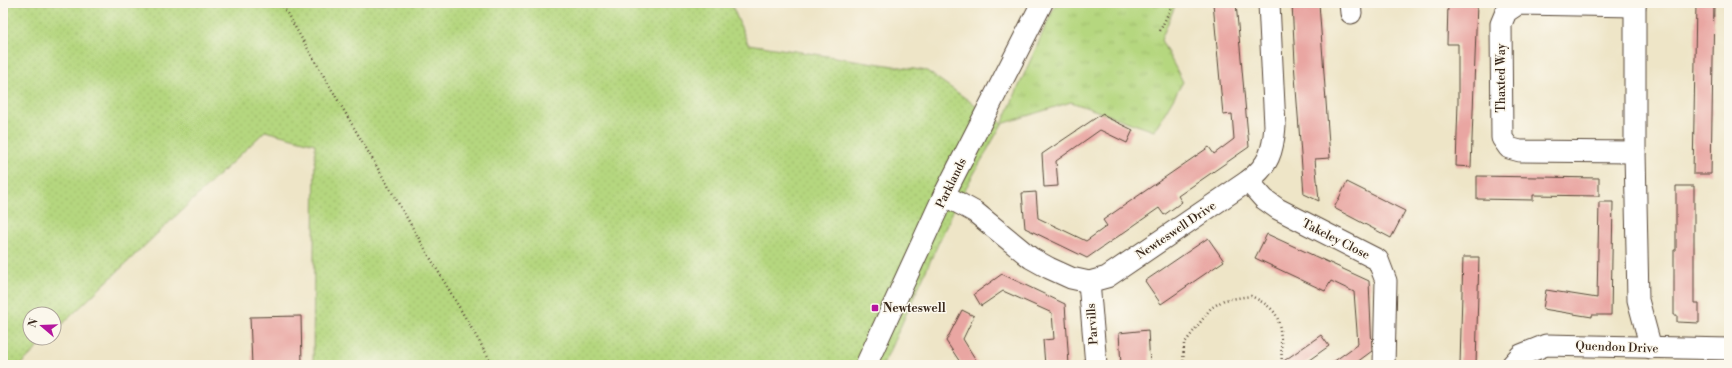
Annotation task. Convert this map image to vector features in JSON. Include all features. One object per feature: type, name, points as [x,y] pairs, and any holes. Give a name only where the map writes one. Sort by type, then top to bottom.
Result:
[{"type":"street","name":"Parklands","points":[[866,365],[944,194],[1042,3]]},
{"type":"street","name":"Newteswell Drive","points":[[1089,282],[1107,277],[1248,181],[1260,172],[1270,157],[1274,141],[1275,126],[1269,3]]},
{"type":"street","name":"Thaxted Way","points":[[1635,152],[1520,151],[1509,148],[1502,138],[1501,24],[1506,12],[1518,4],[1635,5],[1635,152],[1638,300],[1651,348]]},
{"type":"street","name":"Takeley Close","points":[[1248,181],[1264,199],[1278,209],[1378,260],[1386,281],[1384,365]]},
{"type":"street","points":[[944,194],[975,212],[1031,258],[1071,278],[1089,282]]},
{"type":"street","name":"Parvills","points":[[1089,282],[1096,365]]},
{"type":"street","name":"Quendon Drive","points":[[1512,365],[1521,355],[1546,345],[1729,349]]},
{"type":"path","points":[[281,3],[492,365]]},
{"type":"path","points":[[1160,31],[1173,3]]},
{"type":"path","points":[[1183,365],[1184,344],[1210,308],[1224,300],[1251,296],[1264,303],[1276,315],[1280,330],[1282,365]]},
{"type":"green space","points":[[3,3],[731,3],[748,44],[927,71],[1002,124],[954,209],[883,365],[313,365],[315,144],[265,131],[62,324],[62,306],[22,306],[22,346],[40,346],[20,365],[3,365]]},
{"type":"green space","points":[[1056,3],[1176,3],[1161,40],[1183,82],[1154,131],[1071,102],[1002,124]]},
{"type":"building","points":[[1213,3],[1236,3],[1249,147],[1178,196],[1182,202],[1164,215],[1159,208],[1087,258],[1025,228],[1022,193],[1036,192],[1038,218],[1086,241],[1107,226],[1103,220],[1209,147],[1214,154],[1234,139],[1232,114],[1223,115]]},
{"type":"building","points":[[1292,3],[1319,3],[1330,158],[1315,159],[1319,201],[1304,194],[1294,63]]},
{"type":"building","points":[[1448,3],[1477,3],[1471,167],[1456,166],[1458,44],[1447,44]]},
{"type":"building","points":[[1696,3],[1714,3],[1711,174],[1693,174]]},
{"type":"building","points":[[1103,113],[1106,117],[1133,130],[1127,143],[1100,130],[1056,161],[1058,186],[1044,187],[1042,154]]},
{"type":"building","points":[[1477,176],[1599,178],[1599,196],[1533,195],[1533,200],[1477,199]]},
{"type":"building","points":[[1347,182],[1405,211],[1391,238],[1334,208]]},
{"type":"building","points":[[1676,186],[1694,186],[1694,303],[1699,303],[1699,323],[1677,322],[1677,315],[1674,315]]},
{"type":"building","points":[[1599,202],[1613,202],[1611,315],[1592,315],[1592,317],[1543,309],[1546,290],[1597,298]]},
{"type":"building","points":[[1267,234],[1369,281],[1372,351],[1353,365],[1329,365],[1358,344],[1354,292],[1331,281],[1325,291],[1255,258]]},
{"type":"building","points":[[1208,238],[1224,261],[1161,304],[1145,281]]},
{"type":"building","points":[[1463,257],[1479,257],[1476,365],[1460,365]]},
{"type":"building","points":[[1002,274],[1065,304],[1069,365],[1045,365],[1043,340],[1054,339],[1052,313],[1003,291],[981,306],[974,294]]},
{"type":"building","points":[[962,310],[974,316],[963,339],[979,365],[962,365],[946,341]]},
{"type":"building","points":[[301,316],[302,365],[252,365],[250,317]]},
{"type":"building","points":[[1148,330],[1150,365],[1121,365],[1119,333]]},
{"type":"building","points":[[1321,335],[1329,346],[1302,365],[1278,365]]},
{"type":"place","name":"Newteswell","points":[[875,308]]}]
